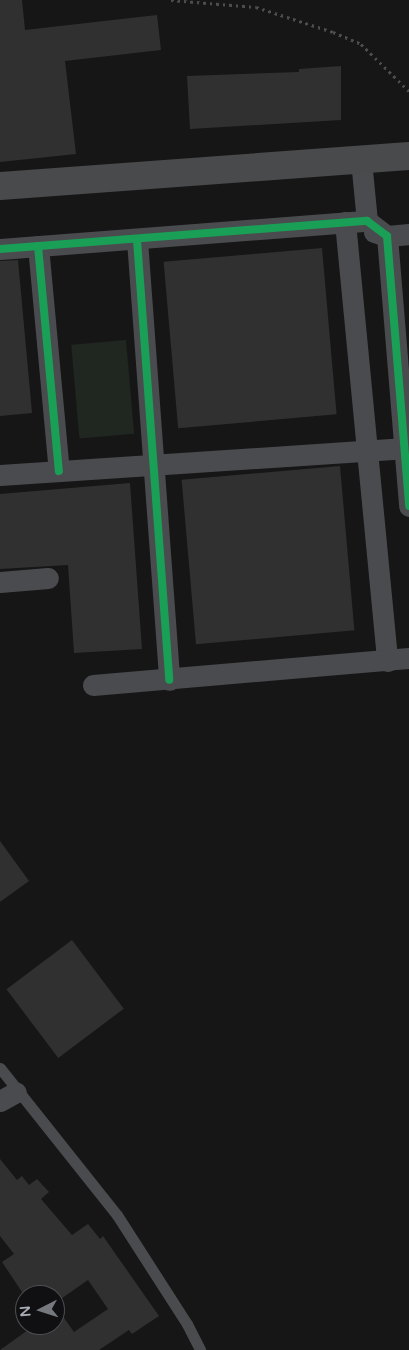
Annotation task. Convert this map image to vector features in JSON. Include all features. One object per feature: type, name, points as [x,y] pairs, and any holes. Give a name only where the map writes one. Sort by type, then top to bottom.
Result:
[{"type":"street","points":[[0,186],[409,156]]},
{"type":"street","points":[[361,160],[366,221]]},
{"type":"street","points":[[0,249],[366,221],[387,236],[406,448],[409,506]]},
{"type":"street","points":[[345,222],[387,236],[409,234]]},
{"type":"street","points":[[345,222],[369,452],[387,661]]},
{"type":"street","points":[[137,240],[155,466],[169,680]]},
{"type":"street","points":[[38,246],[59,471]]},
{"type":"street","points":[[0,475],[369,452],[406,448]]},
{"type":"street","points":[[0,582],[48,578]]},
{"type":"street","points":[[93,685],[409,658]]},
{"type":"lane","points":[[0,1068],[8,1096],[117,1215],[187,1324],[200,1350]]},
{"type":"path","points":[[171,0],[256,7],[333,32],[361,44],[409,91]]},
{"type":"shaded area","points":[[126,340],[134,434],[79,438],[71,345]]},
{"type":"building","points":[[0,0],[22,0],[25,30],[157,15],[161,50],[65,61],[76,154],[0,162]]},
{"type":"building","points":[[341,66],[341,120],[190,129],[187,76],[299,72],[299,69]]},
{"type":"building","points":[[322,248],[337,414],[178,428],[164,262]]},
{"type":"building","points":[[18,260],[32,413],[0,416],[0,261]]},
{"type":"building","points":[[340,466],[354,630],[196,644],[182,480]]},
{"type":"building","points":[[130,483],[142,649],[74,653],[68,565],[0,569],[0,494]]},
{"type":"building","points":[[0,841],[29,881],[0,902]]},
{"type":"building","points":[[72,940],[124,1009],[58,1058],[7,989]]},
{"type":"building","points":[[0,1159],[17,1180],[22,1176],[29,1185],[37,1179],[49,1192],[41,1199],[72,1235],[88,1224],[100,1239],[103,1236],[159,1316],[132,1334],[129,1330],[99,1350],[0,1350],[21,1335],[65,1335],[65,1319],[74,1332],[108,1309],[88,1280],[65,1296],[65,1285],[17,1285],[2,1262],[14,1254],[0,1236]]},
{"type":"cycle path","points":[[0,249],[367,221],[387,236],[409,506]]},
{"type":"cycle path","points":[[137,240],[169,680]]},
{"type":"cycle path","points":[[38,246],[59,471]]}]
